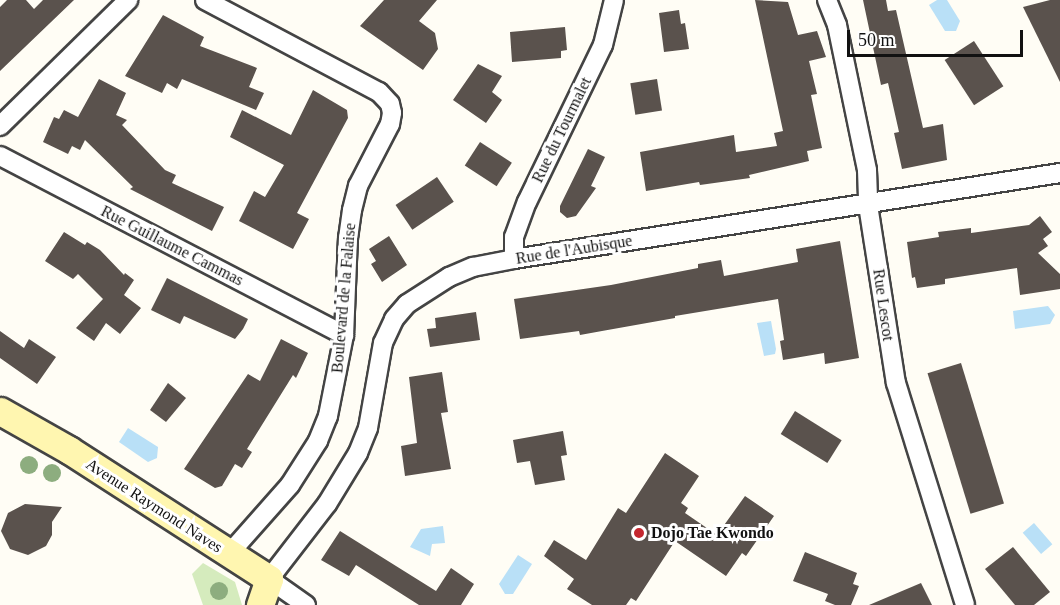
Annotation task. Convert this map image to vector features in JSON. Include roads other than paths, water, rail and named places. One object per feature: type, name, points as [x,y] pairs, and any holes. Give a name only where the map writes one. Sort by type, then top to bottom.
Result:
[{"type":"street","points":[[0,126],[128,0]]},
{"type":"street","name":"Boulevard de la Falaise","points":[[205,0],[379,92],[390,104],[392,113],[390,124],[358,186],[352,210],[348,237],[344,335],[336,387],[328,416],[318,441],[290,485],[228,555]]},
{"type":"street","name":"Rue du Tourmalet","points":[[514,260],[514,237],[527,202],[603,45],[614,0]]},
{"type":"street","name":"Rue Lescot","points":[[827,0],[837,25],[867,170],[868,205],[896,383],[965,605]]},
{"type":"street","name":"Rue Guillaume Cammas","points":[[0,156],[344,335]]},
{"type":"street","name":"Rue de l'Aubisque","points":[[269,579],[327,504],[358,453],[368,428],[383,343],[394,319],[407,304],[449,277],[473,267],[514,260],[1060,173]]},
{"type":"street","name":"Avenue Raymond Naves","points":[[0,411],[69,450],[306,605]]},
{"type":"street","points":[[260,605],[269,579]]},
{"type":"water","points":[[937,0],[947,0],[960,21],[956,31],[945,31],[929,5]]},
{"type":"water","points":[[1048,306],[1055,315],[1050,324],[1015,329],[1013,311]]},
{"type":"water","points":[[771,321],[775,354],[764,356],[757,323]]},
{"type":"water","points":[[128,428],[158,447],[157,458],[148,462],[119,442]]},
{"type":"water","points":[[1034,523],[1052,544],[1041,554],[1023,533]]},
{"type":"water","points":[[443,526],[445,543],[432,544],[430,556],[410,547],[421,529]]},
{"type":"water","points":[[518,555],[532,564],[513,594],[505,594],[499,584]]},
{"type":"place","name":"Dojo Tae Kwondo","points":[[639,533]]}]
